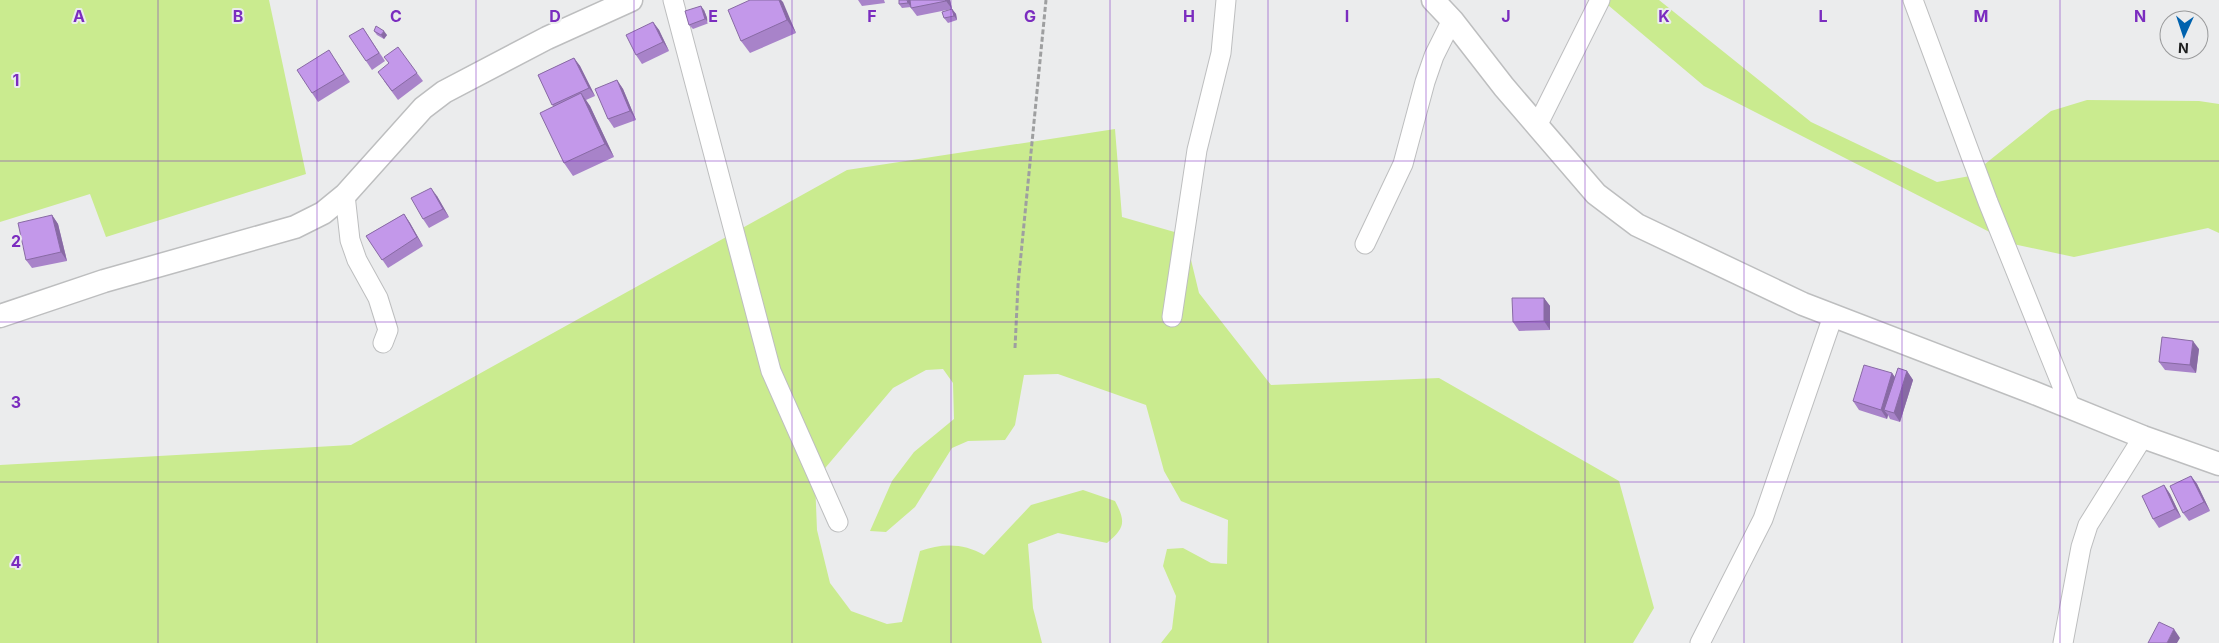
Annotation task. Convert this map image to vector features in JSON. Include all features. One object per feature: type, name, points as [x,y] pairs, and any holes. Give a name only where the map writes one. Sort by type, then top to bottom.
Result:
[{"type":"street","points":[[0,316],[104,282],[296,228],[323,213],[346,196],[422,108],[444,92],[547,38],[631,0]]},
{"type":"street","points":[[673,0],[771,371],[838,522]]},
{"type":"street","points":[[1172,317],[1197,150],[1221,53],[1226,0]]},
{"type":"street","points":[[1433,0],[1452,20],[1596,194],[1637,225],[1803,304],[2143,437],[2219,464]]},
{"type":"street","points":[[1538,126],[1600,0]]},
{"type":"street","points":[[1913,0],[1988,202],[2071,408]]},
{"type":"street","points":[[1365,244],[1403,164],[1425,82],[1434,56],[1452,20]]},
{"type":"street","points":[[346,196],[350,240],[357,260],[378,298],[388,330],[383,343]]},
{"type":"street","points":[[1700,643],[1763,518],[1833,316]]},
{"type":"street","points":[[2063,643],[2081,547],[2088,525],[2143,437]]},
{"type":"path","points":[[1015,348],[1018,286],[1046,0]]},
{"type":"green space","points":[[0,0],[269,0],[306,174],[106,237],[90,194],[0,222]]},
{"type":"green space","points":[[1602,0],[1659,0],[1811,122],[1937,182],[1970,176],[2051,111],[2087,100],[2199,101],[2219,104],[2219,233],[2208,228],[2074,257],[2013,244],[1704,86]]},
{"type":"green space","points":[[1115,129],[1122,217],[1185,235],[1199,293],[1271,385],[1439,378],[1619,481],[1654,608],[1633,643],[1161,643],[1172,629],[1176,596],[1163,566],[1167,549],[1183,548],[1211,563],[1227,564],[1228,520],[1181,501],[1164,471],[1146,405],[1058,374],[1024,375],[1015,425],[1005,440],[968,441],[952,448],[915,507],[886,532],[870,531],[892,481],[914,452],[954,419],[953,383],[943,369],[926,370],[893,388],[815,480],[817,530],[830,583],[851,611],[887,624],[902,622],[920,551],[936,547],[961,546],[984,555],[1031,505],[1083,490],[1115,501],[1121,514],[1122,524],[1117,533],[1107,543],[1058,533],[1028,544],[1033,608],[1042,643],[0,643],[0,465],[351,445],[847,170]]},
{"type":"building","points":[[750,0],[779,0],[787,20],[741,41],[728,10]]},
{"type":"building","points":[[899,0],[907,0],[908,3],[899,4]]},
{"type":"building","points":[[910,0],[945,0],[946,1],[911,8]]},
{"type":"building","points":[[701,6],[705,19],[689,25],[685,11]]},
{"type":"building","points":[[952,9],[954,16],[944,18],[942,12]]},
{"type":"building","points":[[653,22],[663,42],[636,55],[626,35]]},
{"type":"building","points":[[376,26],[384,31],[381,35],[374,31]]},
{"type":"building","points":[[363,28],[379,53],[366,61],[349,36]]},
{"type":"building","points":[[398,47],[417,73],[392,91],[378,72],[389,63],[384,57]]},
{"type":"building","points":[[329,50],[344,74],[312,93],[297,70]]},
{"type":"building","points":[[574,58],[589,88],[552,105],[538,75]]},
{"type":"building","points":[[617,80],[630,111],[608,119],[595,89]]},
{"type":"building","points":[[581,93],[605,144],[564,163],[540,113]]},
{"type":"building","points":[[431,188],[443,209],[423,219],[411,198]]},
{"type":"building","points":[[404,214],[417,237],[382,260],[366,236]]},
{"type":"building","points":[[52,215],[61,252],[26,260],[18,223]]},
{"type":"building","points":[[1512,298],[1544,298],[1544,321],[1513,322]]},
{"type":"building","points":[[2162,337],[2193,341],[2190,365],[2159,362]]},
{"type":"building","points":[[1864,365],[1892,373],[1881,410],[1853,401]]},
{"type":"building","points":[[1898,368],[1907,371],[1894,413],[1884,410]]},
{"type":"building","points":[[2191,476],[2204,502],[2183,513],[2170,486]]},
{"type":"building","points":[[2164,485],[2175,509],[2153,519],[2142,496]]},
{"type":"building","points":[[2159,622],[2174,629],[2167,643],[2148,643]]}]
